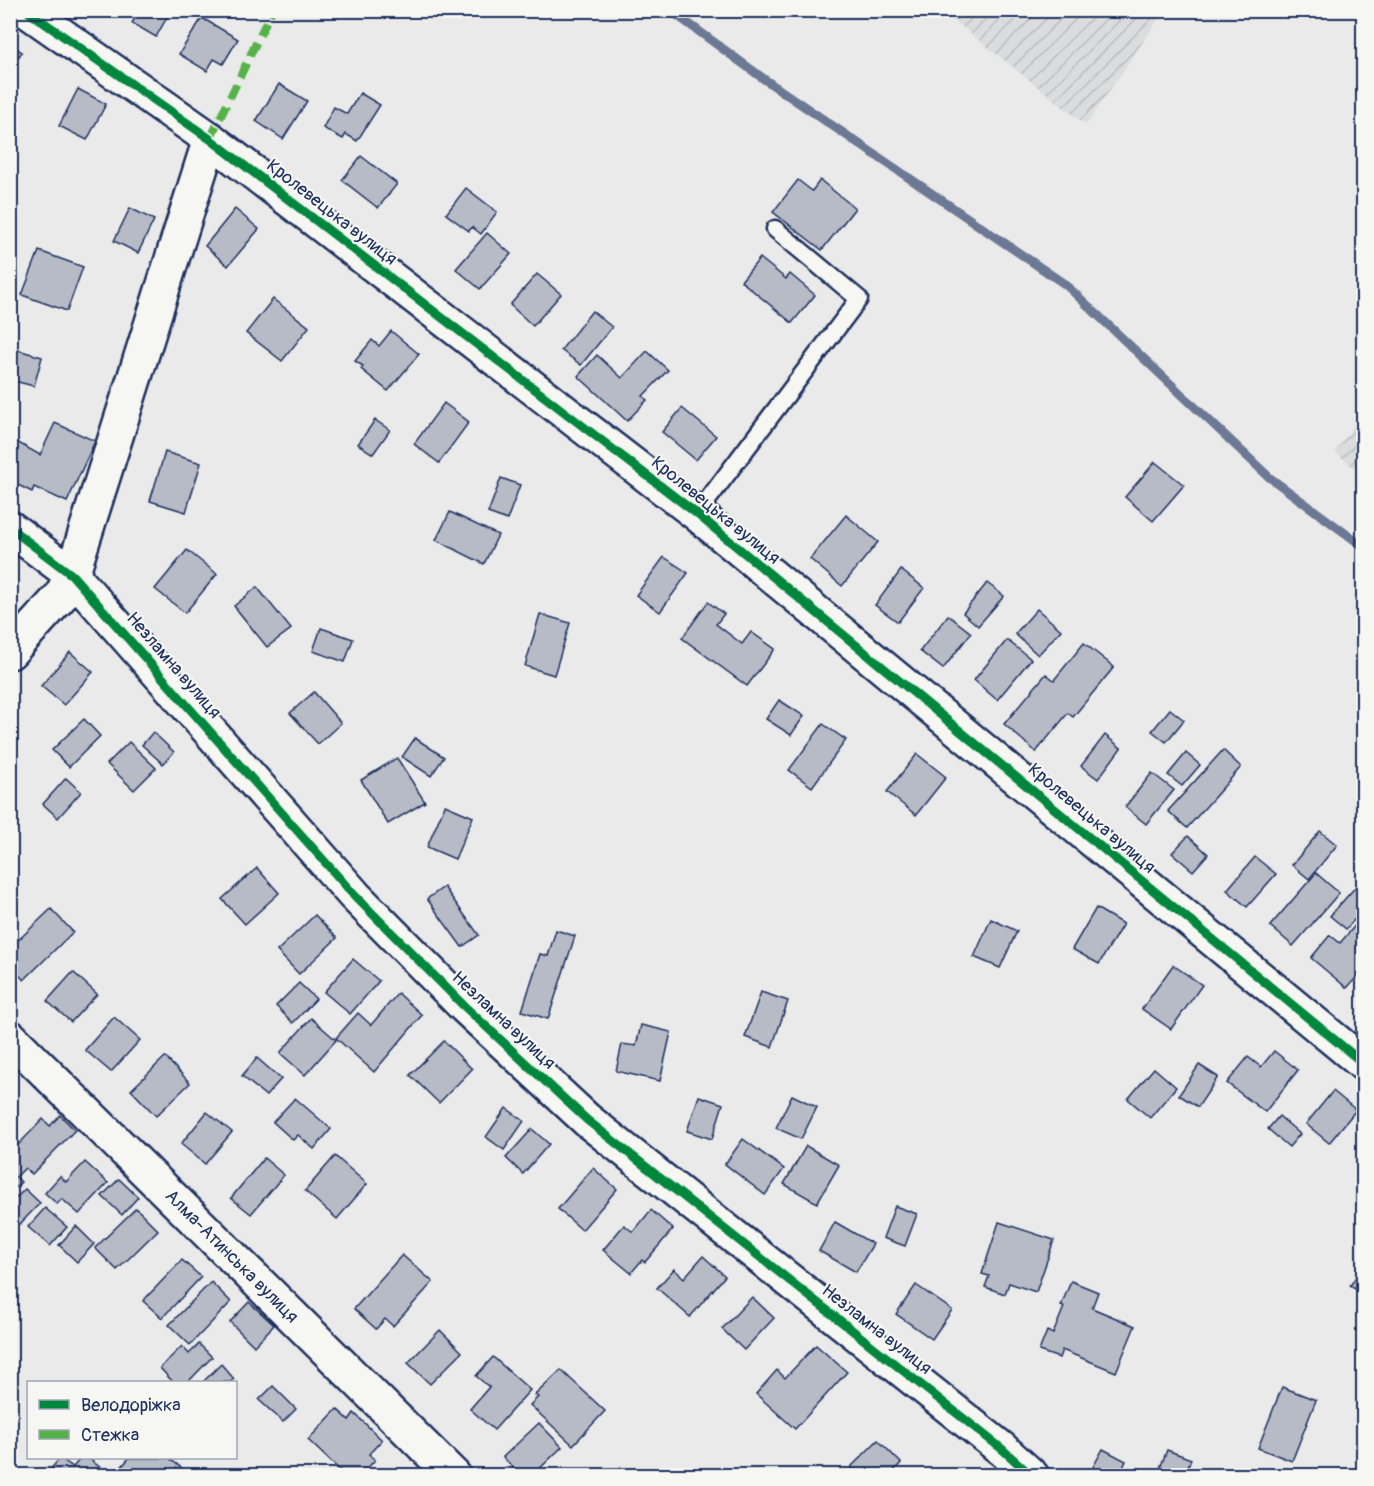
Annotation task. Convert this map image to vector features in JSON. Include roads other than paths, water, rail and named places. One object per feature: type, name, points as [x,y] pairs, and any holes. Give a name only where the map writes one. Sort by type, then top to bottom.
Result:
[{"type":"street","name":"Кролевецька вулиця","points":[[26,10],[210,139],[698,514],[1364,1064]]},
{"type":"street","points":[[10,652],[61,596],[72,575],[210,139]]},
{"type":"street","name":"Незламна вулиця","points":[[10,528],[72,575],[355,896],[464,1006],[587,1120],[1002,1449],[1032,1476]]},
{"type":"street","name":"Алма-Атинська вулиця","points":[[10,1037],[454,1476]]},
{"type":"lane","points":[[698,514],[859,299],[775,229]]},
{"type":"waterway","points":[[670,10],[764,79],[1066,285],[1269,477],[1364,547]]}]
